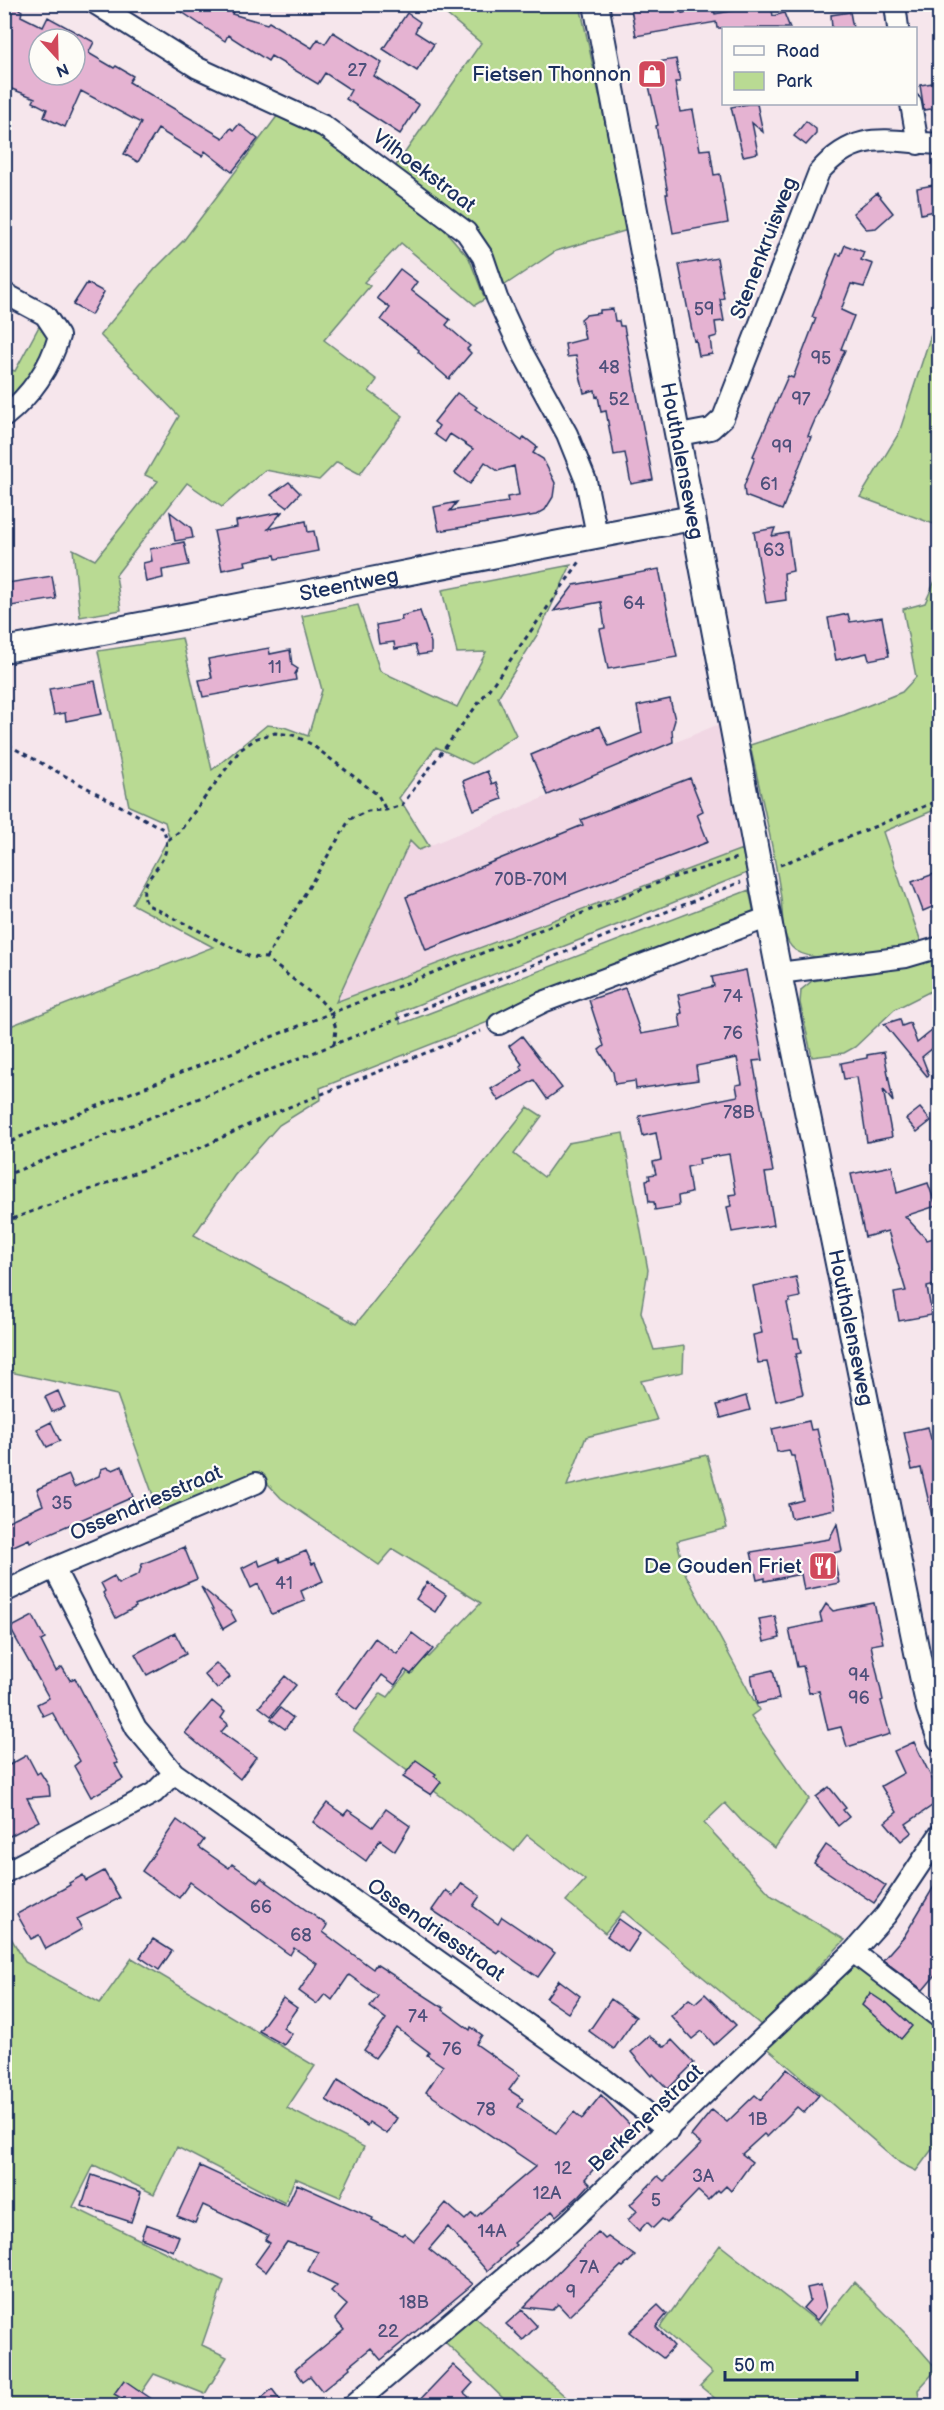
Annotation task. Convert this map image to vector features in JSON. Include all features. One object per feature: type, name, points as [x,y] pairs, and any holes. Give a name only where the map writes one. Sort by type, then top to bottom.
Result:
[{"type":"street","name":"Vilhoekstraat","points":[[96,4],[198,68],[324,126],[466,232],[483,257],[497,298],[521,350],[567,434],[586,481],[590,537]]},
{"type":"street","name":"Houthalenseweg","points":[[596,4],[779,973],[918,1657],[929,1708],[939,1739]]},
{"type":"street","points":[[894,4],[898,27]]},
{"type":"street","points":[[911,105],[918,144]]},
{"type":"street","name":"Stenenkruisweg","points":[[679,435],[711,429],[723,418],[819,172],[833,155],[869,140],[939,144]]},
{"type":"street","points":[[4,293],[45,315],[59,336],[54,352],[25,400],[4,417]]},
{"type":"street","name":"Steentweg","points":[[4,650],[291,597],[693,518]]},
{"type":"street","points":[[499,1024],[543,1002],[769,917]]},
{"type":"street","points":[[779,973],[906,957],[939,947]]},
{"type":"street","name":"Ossendriesstraat","points":[[4,1592],[54,1568],[255,1483]]},
{"type":"street","name":"Ossendriesstraat","points":[[54,1568],[136,1728],[174,1773],[604,2079],[669,2130]]},
{"type":"street","points":[[4,1874],[154,1793],[174,1773]]},
{"type":"street","name":"Berkenenstraat","points":[[352,2406],[568,2224],[853,1952],[886,1915],[939,1834]]},
{"type":"street","points":[[853,1952],[939,2018]]},
{"type":"path","points":[[266,958],[350,819],[368,811],[386,810],[402,805],[504,669],[582,558],[590,537]]},
{"type":"path","points":[[168,840],[180,831],[240,750],[257,738],[275,733],[293,735],[311,744],[378,795],[386,810]]},
{"type":"path","points":[[4,753],[8,745],[163,829],[168,840],[166,854],[144,887],[143,898],[148,905],[251,957],[266,958],[331,1012],[336,1029],[334,1045]]},
{"type":"path","points":[[4,1176],[334,1045],[759,863],[939,800]]},
{"type":"path","points":[[4,1146],[20,1137],[668,879],[759,863]]},
{"type":"path","points":[[4,1222],[198,1149],[279,1110],[499,1024]]},
{"type":"shaded area","points":[[719,724],[742,849],[335,1002],[410,841],[419,850]]},
{"type":"green space","points":[[435,5],[580,5],[628,230],[556,251],[505,285],[493,258],[393,170],[481,43]]},
{"type":"green space","points":[[278,115],[294,124],[305,126],[341,149],[442,227],[469,258],[485,299],[475,305],[401,243],[364,282],[370,286],[324,340],[377,380],[369,391],[403,416],[360,474],[337,462],[319,480],[265,470],[222,507],[187,483],[116,575],[121,610],[80,617],[73,549],[95,560],[158,481],[145,475],[179,416],[100,335],[155,269],[184,240]]},
{"type":"green space","points":[[937,316],[940,317],[939,526],[860,497],[899,433]]},
{"type":"green space","points":[[43,319],[46,322],[50,347],[11,402],[5,393],[4,368],[15,371]]},
{"type":"green space","points":[[571,565],[539,632],[498,697],[516,735],[472,764],[436,747],[399,798],[429,846],[419,850],[410,841],[336,1002],[742,849],[747,873],[397,1013],[401,1024],[749,890],[755,917],[320,1088],[321,1099],[279,1125],[234,1176],[194,1235],[356,1324],[528,1107],[542,1116],[514,1154],[544,1177],[568,1143],[623,1133],[648,1270],[641,1312],[654,1350],[684,1346],[683,1372],[641,1381],[657,1420],[586,1437],[567,1486],[707,1455],[727,1528],[677,1541],[685,1573],[759,1710],[751,1716],[809,1799],[775,1848],[748,1828],[725,1803],[704,1823],[772,1896],[845,1940],[761,2025],[623,1911],[605,1933],[566,1901],[585,1880],[527,1835],[514,1851],[353,1730],[381,1693],[388,1697],[422,1653],[429,1657],[481,1603],[393,1549],[379,1565],[281,1498],[257,1472],[159,1512],[117,1395],[5,1371],[5,1028],[213,947],[132,904],[169,837],[165,822],[129,806],[98,651],[182,638],[212,770],[267,725],[284,727],[308,736],[322,690],[302,616],[358,605],[380,671],[457,707],[486,652],[457,653],[442,590]]},
{"type":"green space","points":[[939,572],[939,808],[883,832],[921,942],[857,955],[822,958],[807,955],[790,946],[785,933],[775,860],[750,745],[844,715],[902,692],[916,677],[903,609],[925,603]]},
{"type":"green space","points":[[939,959],[939,987],[895,1009],[855,1047],[844,1053],[812,1057],[800,1003],[801,990],[812,981]]},
{"type":"green space","points":[[4,1926],[25,1962],[100,2003],[132,1958],[315,2066],[287,2108],[364,2147],[340,2197],[295,2178],[285,2203],[177,2147],[154,2194],[94,2165],[73,2207],[224,2281],[202,2345],[227,2357],[205,2394],[154,2374],[133,2405],[5,2405]]},
{"type":"green space","points":[[857,1967],[939,2027],[939,2140],[916,2171],[900,2163],[764,2045],[847,1968]]},
{"type":"green space","points":[[720,2245],[820,2324],[854,2282],[910,2338],[937,2369],[918,2390],[919,2398],[927,2405],[723,2405],[700,2386],[712,2373],[660,2327]]},
{"type":"green space","points":[[474,2316],[575,2405],[510,2405],[444,2341]]},
{"type":"building","points":[[4,4],[20,4],[21,16],[43,27],[27,27],[27,87],[87,87],[87,38],[94,42],[90,54],[133,76],[129,82],[223,138],[231,128],[234,130],[239,124],[258,139],[232,172],[205,151],[202,156],[158,129],[138,162],[124,154],[141,123],[81,91],[65,127],[44,117],[47,109],[33,102],[35,98],[4,86]]},
{"type":"building","points":[[170,4],[238,4],[232,14],[267,24],[269,22],[312,48],[318,39],[325,44],[333,32],[382,63],[374,76],[419,105],[400,134],[346,99],[351,90],[325,73],[318,84],[271,56],[268,61],[228,35],[225,41]]},
{"type":"building","points":[[630,4],[681,4],[682,13],[713,7],[715,14],[748,8],[747,4],[771,4],[773,16],[784,13],[790,27],[717,28],[716,22],[636,36]]},
{"type":"building","points":[[850,12],[853,27],[832,27],[831,15]]},
{"type":"building","points":[[407,13],[420,22],[415,32],[434,44],[417,71],[383,49]]},
{"type":"building","points":[[48,17],[66,27],[43,27]]},
{"type":"building","points":[[676,59],[680,82],[675,82],[680,112],[693,110],[700,150],[710,149],[714,175],[720,174],[728,223],[673,233],[656,126],[658,125],[644,64]]},
{"type":"building","points":[[939,82],[939,108],[924,110],[920,85]]},
{"type":"building","points":[[757,105],[763,132],[752,123],[758,153],[743,156],[731,107]]},
{"type":"building","points":[[806,121],[816,129],[816,134],[806,145],[794,136]]},
{"type":"building","points":[[939,184],[939,210],[921,214],[917,188]]},
{"type":"building","points":[[877,193],[893,213],[876,228],[866,229],[853,213]]},
{"type":"building","points":[[845,245],[864,252],[861,260],[873,264],[864,287],[851,284],[841,310],[854,316],[841,349],[845,350],[808,436],[811,437],[782,510],[745,496],[744,486],[755,457],[753,456],[788,376],[793,378],[816,318],[812,317],[837,254],[841,255]]},
{"type":"building","points":[[717,258],[724,298],[720,299],[724,321],[715,322],[717,336],[710,338],[712,354],[699,356],[679,265]]},
{"type":"building","points":[[400,269],[417,282],[411,290],[450,320],[446,325],[470,346],[467,349],[471,353],[449,379],[418,352],[419,350],[381,320],[390,308],[377,298]]},
{"type":"building","points":[[87,283],[104,292],[91,315],[73,305]]},
{"type":"building","points":[[613,309],[615,321],[619,321],[620,326],[624,326],[653,480],[631,484],[625,453],[614,455],[606,411],[601,412],[595,390],[584,393],[576,356],[567,357],[565,344],[585,339],[581,319],[586,315],[600,313],[600,310]]},
{"type":"building","points":[[457,393],[477,407],[475,409],[522,441],[524,437],[537,447],[533,453],[543,459],[555,483],[553,497],[545,510],[536,515],[439,531],[434,507],[457,502],[450,511],[508,502],[507,497],[519,495],[514,466],[498,471],[485,462],[470,484],[455,473],[473,449],[450,434],[445,442],[434,434],[439,426],[434,422]]},
{"type":"building","points":[[289,482],[300,493],[287,507],[271,495]]},
{"type":"building","points":[[170,512],[191,528],[193,538],[175,541]]},
{"type":"building","points":[[282,512],[268,529],[306,521],[308,532],[314,531],[318,551],[276,559],[275,555],[245,561],[246,565],[222,570],[214,531],[237,527],[236,521]]},
{"type":"building","points":[[775,528],[772,536],[788,533],[793,571],[784,573],[786,600],[766,603],[754,532]]},
{"type":"building","points":[[184,542],[189,565],[162,570],[163,578],[146,582],[143,563],[152,561],[150,549]]},
{"type":"building","points":[[659,569],[677,657],[608,669],[600,629],[605,628],[601,602],[554,611],[574,585]]},
{"type":"building","points":[[52,576],[56,599],[11,606],[7,583]]},
{"type":"building","points":[[420,611],[431,643],[431,653],[418,655],[415,645],[395,649],[394,642],[379,644],[376,625],[402,620],[401,616]]},
{"type":"building","points":[[848,614],[850,622],[882,617],[889,656],[869,660],[867,653],[836,660],[828,618]]},
{"type":"building","points":[[269,648],[270,654],[290,650],[292,665],[298,669],[295,674],[296,680],[203,697],[199,680],[212,678],[208,659]]},
{"type":"building","points":[[95,681],[102,714],[66,721],[65,713],[54,715],[49,689]]},
{"type":"building","points":[[670,699],[675,720],[672,730],[673,742],[548,795],[531,755],[600,726],[609,746],[642,733],[637,706]]},
{"type":"building","points":[[487,771],[492,784],[496,782],[502,799],[474,810],[463,781]]},
{"type":"building","points":[[690,778],[703,811],[697,814],[708,842],[426,950],[406,897],[583,825],[581,820]]},
{"type":"building","points":[[939,872],[939,904],[923,911],[912,882]]},
{"type":"building","points":[[746,970],[763,1060],[753,1061],[773,1172],[765,1173],[774,1225],[732,1232],[727,1207],[731,1206],[729,1195],[736,1194],[729,1154],[699,1159],[700,1164],[687,1167],[691,1193],[678,1196],[679,1206],[655,1210],[654,1202],[649,1202],[646,1180],[650,1179],[649,1175],[656,1174],[653,1162],[661,1160],[656,1133],[643,1136],[639,1116],[738,1096],[736,1085],[742,1084],[737,1058],[696,1066],[698,1080],[636,1089],[635,1081],[615,1084],[613,1072],[599,1050],[604,1046],[589,1000],[625,988],[641,1034],[681,1027],[679,1014],[682,1013],[678,995],[714,986],[712,977]]},
{"type":"building","points":[[900,1019],[902,1026],[910,1023],[917,1043],[939,1025],[939,1043],[922,1057],[929,1075],[927,1076],[884,1024]]},
{"type":"building","points":[[522,1036],[562,1088],[547,1099],[534,1080],[499,1101],[491,1089],[523,1070],[520,1066],[522,1064],[509,1046]]},
{"type":"building","points":[[884,1052],[893,1102],[883,1089],[892,1137],[867,1142],[857,1077],[844,1079],[841,1063]]},
{"type":"building","points":[[920,1108],[931,1121],[917,1132],[906,1119]]},
{"type":"building","points":[[892,1166],[897,1193],[928,1183],[936,1206],[905,1216],[927,1240],[937,1237],[939,1247],[939,1284],[927,1287],[932,1315],[899,1321],[894,1293],[906,1291],[888,1231],[865,1237],[851,1174]]},
{"type":"building","points":[[796,1277],[800,1297],[790,1299],[787,1303],[794,1338],[798,1338],[801,1353],[796,1354],[797,1357],[795,1357],[803,1394],[776,1401],[767,1362],[758,1363],[753,1335],[762,1333],[753,1286]]},
{"type":"building","points":[[58,1391],[65,1407],[52,1412],[45,1397]]},
{"type":"building","points":[[746,1396],[750,1410],[721,1418],[717,1405]]},
{"type":"building","points":[[809,1421],[811,1430],[817,1429],[835,1509],[791,1518],[788,1504],[803,1500],[794,1456],[791,1456],[789,1450],[777,1452],[772,1429]]},
{"type":"building","points":[[51,1422],[60,1441],[47,1447],[37,1429]]},
{"type":"building","points":[[928,1427],[931,1439],[939,1438],[939,1524],[934,1525],[921,1468],[912,1470],[904,1432]]},
{"type":"building","points":[[122,1466],[133,1497],[30,1542],[29,1539],[9,1548],[4,1538],[4,1523],[43,1505],[37,1489],[69,1475],[74,1487],[99,1476],[101,1469],[107,1467],[113,1470]]},
{"type":"building","points":[[837,1524],[842,1551],[833,1553],[839,1583],[804,1590],[801,1574],[765,1581],[765,1578],[757,1580],[751,1552],[829,1539]]},
{"type":"building","points":[[184,1547],[197,1579],[135,1605],[136,1607],[116,1618],[103,1593],[105,1591],[101,1583],[114,1576],[118,1584],[139,1574],[142,1564]]},
{"type":"building","points":[[306,1551],[312,1564],[315,1563],[323,1581],[301,1591],[305,1601],[272,1614],[258,1584],[251,1588],[242,1568],[258,1560],[260,1566],[279,1558],[280,1562]]},
{"type":"building","points":[[427,1582],[446,1595],[435,1612],[416,1599]]},
{"type":"building","points":[[201,1587],[231,1612],[236,1621],[223,1629]]},
{"type":"building","points":[[874,1603],[883,1643],[871,1645],[883,1700],[881,1701],[890,1734],[847,1747],[841,1727],[828,1730],[819,1691],[809,1693],[803,1666],[797,1667],[789,1629],[822,1622],[820,1614],[826,1604],[833,1611]]},
{"type":"building","points":[[33,1616],[45,1639],[41,1641],[56,1671],[62,1667],[70,1680],[75,1678],[118,1763],[115,1764],[123,1779],[91,1797],[74,1766],[80,1761],[52,1712],[43,1716],[37,1704],[49,1698],[10,1628]]},
{"type":"building","points":[[775,1616],[780,1638],[764,1642],[759,1619]]},
{"type":"building","points":[[175,1633],[186,1654],[147,1675],[135,1654]]},
{"type":"building","points":[[412,1633],[433,1649],[411,1674],[405,1670],[395,1685],[382,1675],[357,1710],[335,1694],[375,1638],[397,1654]]},
{"type":"building","points":[[216,1663],[230,1677],[217,1689],[204,1674]]},
{"type":"building","points":[[773,1670],[779,1699],[757,1704],[751,1675]]},
{"type":"building","points":[[285,1676],[296,1685],[271,1716],[259,1707]]},
{"type":"building","points":[[212,1701],[225,1712],[221,1718],[228,1724],[221,1732],[256,1757],[240,1779],[185,1733]]},
{"type":"building","points":[[280,1708],[293,1718],[285,1729],[271,1719]]},
{"type":"building","points":[[914,1742],[939,1793],[939,1801],[906,1824],[912,1832],[901,1841],[885,1822],[897,1812],[881,1786],[904,1773],[894,1751]]},
{"type":"building","points":[[27,1755],[37,1774],[40,1772],[49,1786],[50,1796],[27,1798],[39,1821],[4,1839],[4,1768]]},
{"type":"building","points":[[416,1760],[436,1774],[434,1776],[441,1782],[431,1795],[403,1777]]},
{"type":"building","points":[[829,1787],[846,1808],[843,1810],[849,1817],[838,1826],[816,1797]]},
{"type":"building","points":[[327,1803],[344,1815],[348,1810],[373,1827],[386,1809],[410,1826],[395,1851],[380,1840],[366,1861],[313,1822]]},
{"type":"building","points":[[177,1820],[204,1840],[199,1847],[229,1868],[232,1864],[258,1882],[261,1878],[327,1925],[323,1932],[373,1969],[376,1964],[444,2008],[443,2010],[470,2030],[471,2027],[482,2035],[476,2044],[520,2075],[509,2090],[523,2099],[518,2107],[556,2133],[574,2112],[582,2119],[601,2095],[631,2126],[585,2179],[590,2184],[580,2195],[556,2216],[552,2211],[514,2243],[516,2245],[487,2271],[448,2227],[429,2249],[473,2284],[381,2360],[371,2348],[322,2391],[310,2376],[303,2381],[295,2370],[344,2330],[335,2319],[347,2305],[331,2291],[337,2285],[308,2271],[318,2252],[287,2242],[266,2272],[255,2264],[270,2243],[265,2240],[268,2235],[203,2205],[195,2223],[177,2216],[200,2166],[287,2206],[297,2184],[373,2218],[372,2220],[402,2235],[404,2233],[414,2241],[446,2203],[465,2220],[472,2213],[476,2217],[536,2166],[426,2092],[443,2066],[427,2055],[429,2052],[397,2028],[375,2058],[364,2050],[386,2019],[370,2007],[378,1996],[349,1975],[332,2000],[325,1994],[317,2004],[299,1991],[317,1964],[294,1948],[290,1955],[190,1882],[179,1898],[142,1871]]},
{"type":"building","points":[[826,1845],[886,1886],[874,1903],[814,1863]]},
{"type":"building","points":[[104,1871],[120,1898],[77,1919],[82,1929],[46,1949],[39,1935],[31,1939],[17,1914],[70,1885],[69,1883],[83,1875],[86,1881]]},
{"type":"building","points":[[939,1878],[939,1971],[923,1990],[883,1960],[905,1935]]},
{"type":"building","points":[[462,1883],[480,1896],[473,1906],[498,1924],[502,1917],[555,1953],[538,1977],[499,1950],[497,1953],[432,1910],[446,1890],[453,1896]]},
{"type":"building","points":[[619,1919],[640,1934],[628,1952],[607,1936]]},
{"type":"building","points":[[153,1939],[172,1951],[159,1970],[140,1957]]},
{"type":"building","points":[[559,1980],[580,1996],[568,2013],[546,1998]]},
{"type":"building","points":[[870,1993],[886,2002],[912,2026],[901,2039],[862,2005]]},
{"type":"building","points":[[705,1994],[736,2025],[714,2045],[702,2031],[692,2039],[671,2016],[689,1999],[695,2003]]},
{"type":"building","points":[[283,1998],[297,2008],[283,2028],[292,2034],[284,2045],[259,2031]]},
{"type":"building","points":[[611,1999],[636,2017],[614,2049],[589,2031]]},
{"type":"building","points":[[649,2036],[665,2047],[672,2040],[694,2063],[668,2089],[653,2074],[651,2076],[631,2052]]},
{"type":"building","points":[[787,2069],[819,2095],[804,2113],[797,2107],[767,2137],[764,2134],[742,2154],[752,2162],[731,2191],[726,2186],[708,2200],[698,2191],[667,2223],[662,2219],[653,2228],[647,2222],[639,2231],[628,2220],[637,2211],[630,2205],[658,2176],[664,2181],[701,2144],[691,2136],[712,2110],[727,2122],[755,2095],[761,2100]]},
{"type":"building","points":[[338,2080],[397,2118],[387,2134],[369,2122],[367,2126],[326,2100]]},
{"type":"building","points":[[92,2175],[141,2192],[131,2222],[82,2206]]},
{"type":"building","points":[[146,2224],[179,2236],[173,2251],[141,2238]]},
{"type":"building","points":[[598,2232],[605,2239],[608,2237],[635,2256],[623,2267],[621,2266],[569,2316],[558,2304],[552,2310],[524,2307]]},
{"type":"building","points":[[821,2285],[826,2308],[817,2320],[803,2308],[810,2300],[807,2288]]},
{"type":"building","points":[[658,2305],[667,2314],[656,2327],[674,2346],[663,2358],[629,2332]]},
{"type":"building","points":[[522,2310],[537,2326],[523,2340],[506,2324]]},
{"type":"building","points":[[453,2365],[473,2383],[464,2393],[469,2397],[461,2406],[414,2406]]},
{"type":"building","points":[[124,2380],[162,2406],[119,2406],[123,2399],[114,2394]]},
{"type":"building","points":[[272,2389],[285,2406],[252,2406]]},
{"type":"place","name":"Fietsen Thonnon","points":[[652,74]]},
{"type":"place","name":"De Gouden Friet","points":[[823,1566]]}]
